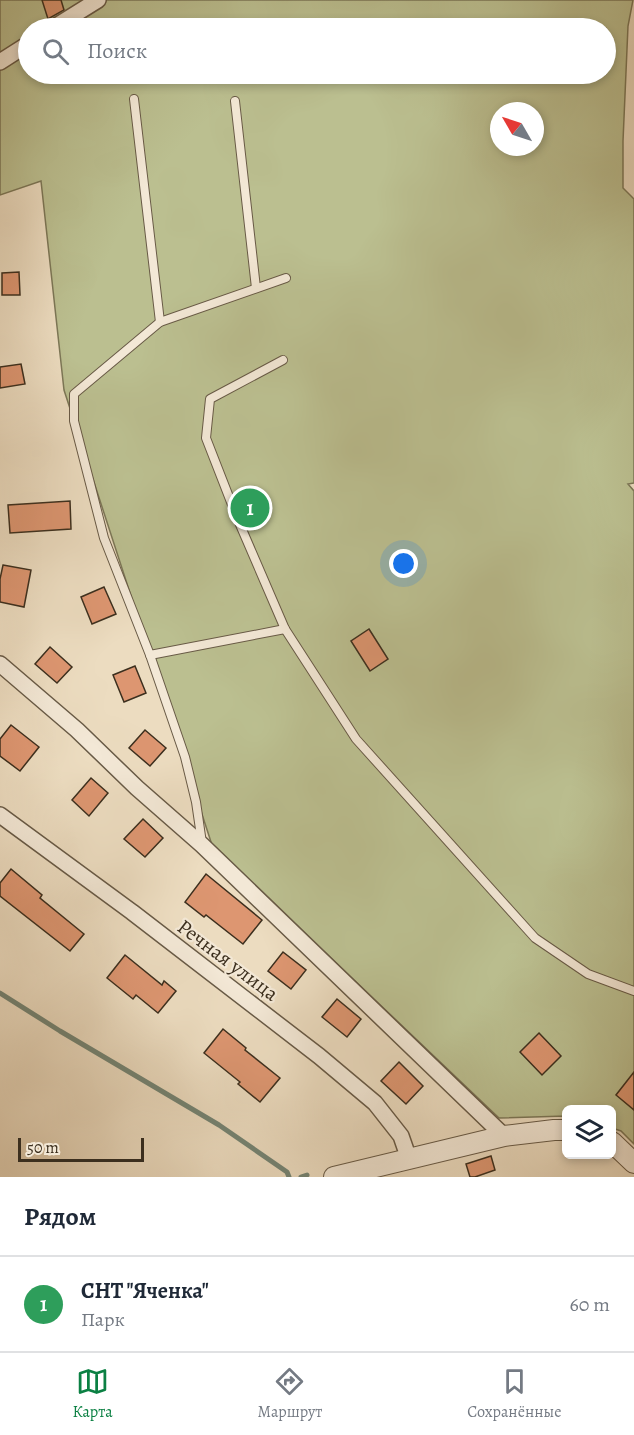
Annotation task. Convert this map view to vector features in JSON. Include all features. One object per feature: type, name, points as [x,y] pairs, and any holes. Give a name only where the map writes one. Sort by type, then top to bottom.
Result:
[{"type":"street","points":[[69,18],[98,0]]},
{"type":"street","points":[[0,62],[18,50]]},
{"type":"street","points":[[0,664],[77,730],[137,788],[202,845],[504,1136]]},
{"type":"street","name":"Речная улица","points":[[0,815],[132,912],[335,1069],[375,1103],[401,1136],[409,1159]]},
{"type":"street","points":[[334,1177],[504,1136],[562,1130]]},
{"type":"street","points":[[616,1146],[634,1163]]},
{"type":"lane","points":[[134,99],[160,322]]},
{"type":"lane","points":[[236,101],[256,288]]},
{"type":"lane","points":[[202,845],[196,802],[185,756],[150,655],[104,538],[74,421],[74,394],[160,322],[286,278]]},
{"type":"lane","points":[[284,360],[210,399],[206,438],[285,629],[356,739],[535,938],[588,974],[634,990]]},
{"type":"lane","points":[[150,655],[285,629]]},
{"type":"green space","points":[[0,0],[633,0],[628,26],[623,188],[634,199],[634,483],[628,484],[634,491],[634,1144],[621,1131],[616,1129],[616,1105],[562,1105],[562,1116],[499,1118],[212,845],[64,390],[41,181],[0,195]]},
{"type":"building","points":[[42,0],[61,0],[64,10],[48,18]]},
{"type":"building","points":[[19,272],[20,295],[2,295],[2,273]]},
{"type":"building","points":[[21,364],[25,384],[0,388],[0,367]]},
{"type":"building","points":[[70,501],[71,529],[10,533],[8,505]]},
{"type":"building","points":[[3,565],[31,570],[24,607],[0,602],[0,579]]},
{"type":"building","points":[[104,587],[116,614],[92,624],[81,597]]},
{"type":"building","points":[[369,629],[388,659],[370,671],[351,641]]},
{"type":"building","points":[[50,647],[72,667],[57,683],[35,664]]},
{"type":"building","points":[[135,666],[146,693],[124,702],[113,675]]},
{"type":"building","points":[[11,725],[39,747],[20,771],[0,756],[0,739]]},
{"type":"building","points":[[145,730],[166,748],[150,766],[129,748]]},
{"type":"building","points":[[91,778],[108,793],[89,816],[72,800]]},
{"type":"building","points":[[143,819],[163,838],[145,857],[124,839]]},
{"type":"building","points":[[11,869],[42,895],[40,898],[84,934],[70,951],[0,896],[0,883]]},
{"type":"building","points":[[206,874],[262,920],[243,944],[185,902]]},
{"type":"building","points":[[283,952],[306,970],[291,989],[268,971]]},
{"type":"building","points":[[125,955],[162,985],[164,981],[176,991],[158,1013],[136,995],[133,999],[107,978]]},
{"type":"building","points":[[337,999],[361,1019],[347,1037],[322,1017]]},
{"type":"building","points":[[223,1029],[280,1078],[260,1102],[238,1084],[240,1082],[204,1053]]},
{"type":"building","points":[[539,1033],[561,1056],[542,1075],[520,1052]]},
{"type":"building","points":[[399,1062],[423,1086],[406,1104],[381,1081]]},
{"type":"building","points":[[634,1072],[634,1110],[616,1095]]},
{"type":"building","points":[[491,1156],[495,1170],[470,1177],[466,1164]]},
{"type":"waterway","points":[[0,993],[219,1125],[287,1172],[289,1177]]},
{"type":"waterway","points":[[301,1177],[307,1175]]},
{"type":"place","name":"СНТ \"Яченка\"","points":[[250,508]]}]
